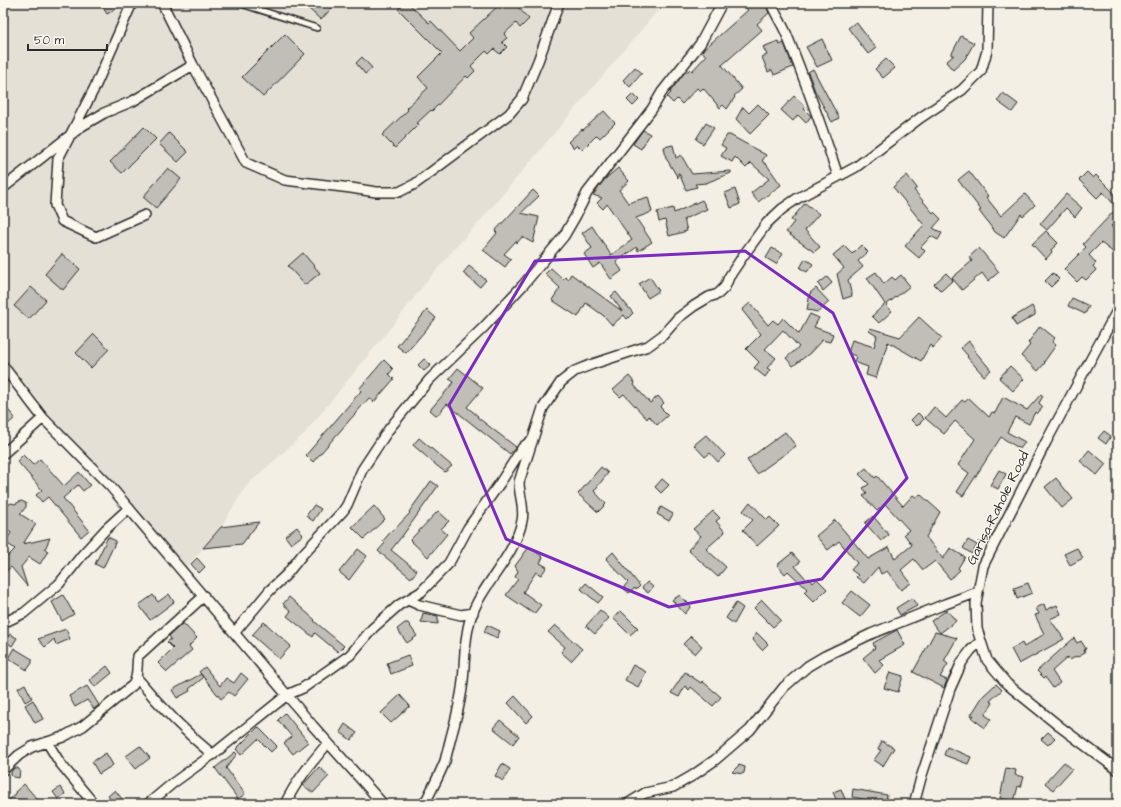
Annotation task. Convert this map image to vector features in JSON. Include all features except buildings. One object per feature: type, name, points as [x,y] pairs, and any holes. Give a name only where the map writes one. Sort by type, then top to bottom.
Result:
[{"type":"street","points":[[132,3],[95,87],[58,159],[55,205],[62,221],[96,237],[145,216]]},
{"type":"street","points":[[162,3],[193,65],[246,163],[285,180],[376,192],[399,192],[415,184],[495,125],[514,109],[522,99],[559,3]]},
{"type":"street","points":[[234,632],[270,590],[286,575],[302,555],[347,506],[362,470],[389,429],[429,380],[484,327],[514,295],[564,236],[587,193],[652,109],[662,92],[700,44],[722,3]]},
{"type":"street","points":[[771,3],[786,31],[821,124],[838,176]]},
{"type":"street","points":[[423,804],[445,760],[463,681],[466,636],[473,613],[481,595],[505,561],[518,534],[522,520],[523,507],[519,482],[543,408],[561,382],[575,371],[648,346],[663,335],[678,318],[709,297],[718,294],[725,287],[729,277],[767,223],[782,209],[798,198],[856,167],[920,118],[962,90],[981,72],[987,51],[988,3]]},
{"type":"street","points":[[3,188],[70,135],[104,113],[133,102],[193,65]]},
{"type":"street","name":"Garisa-Rahole Road","points":[[1118,309],[1046,442],[983,566],[976,603],[977,629],[987,660],[1007,684],[1058,726],[1118,770]]},
{"type":"street","points":[[3,366],[43,418],[110,486],[328,743],[383,804]]},
{"type":"street","points":[[3,454],[43,418]]},
{"type":"street","points":[[148,804],[173,783],[213,755],[287,695],[303,688],[350,655],[373,628],[398,605],[422,592],[449,564],[468,528],[523,447],[532,440]]},
{"type":"street","points":[[3,623],[24,614],[59,584],[83,554],[106,529],[129,508]]},
{"type":"street","points":[[627,804],[645,793],[673,787],[715,760],[750,730],[784,687],[808,666],[871,634],[978,592]]},
{"type":"street","points":[[3,770],[19,755],[32,747],[63,737],[83,726],[133,685],[137,678],[138,656],[204,596]]},
{"type":"street","points":[[408,600],[419,605],[461,615],[473,613]]},
{"type":"street","points":[[914,804],[950,689],[962,662],[971,650],[981,641]]},
{"type":"street","points":[[137,678],[171,717],[213,755]]},
{"type":"street","points":[[47,742],[60,763],[94,804]]},
{"type":"street","points":[[285,804],[304,771],[328,743]]},
{"type":"lane","points":[[238,3],[316,28]]},
{"type":"highlighted area","points":[[745,251],[833,313],[907,478],[822,579],[669,607],[506,539],[449,405],[535,261]]},
{"type":"shaded area","points":[[3,3],[664,3],[481,220],[427,281],[304,434],[247,485],[221,527],[182,573],[3,358]]}]
